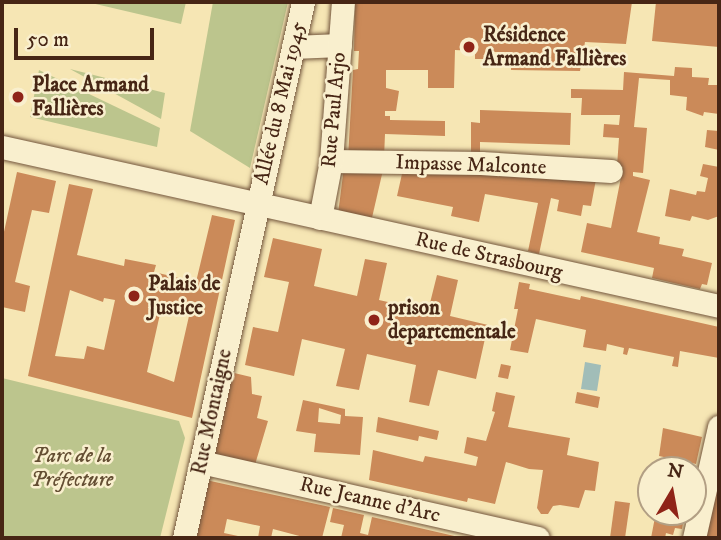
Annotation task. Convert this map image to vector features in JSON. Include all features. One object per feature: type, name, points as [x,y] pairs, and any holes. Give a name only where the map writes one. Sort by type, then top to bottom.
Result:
[{"type":"street","name":"Allée du 8 Mai 1945","points":[[258,204],[303,2]]},
{"type":"street","name":"Rue Paul Arjo","points":[[320,218],[331,162],[343,2]]},
{"type":"street","points":[[293,47],[340,45]]},
{"type":"street","name":"Rue de Strasbourg","points":[[2,147],[719,306]]},
{"type":"street","name":"Impasse Malconte","points":[[331,162],[481,163],[611,172]]},
{"type":"street","name":"Rue Montaigne","points":[[184,538],[258,204]]},
{"type":"street","points":[[694,538],[714,475],[719,427]]},
{"type":"street","name":"Rue Jeanne d'Arc","points":[[201,462],[538,538]]},
{"type":"green space","points":[[87,2],[186,2],[181,24]]},
{"type":"green space","points":[[213,2],[288,2],[250,168],[190,131]]},
{"type":"green space","points":[[70,69],[165,93],[161,119]]},
{"type":"green space","points":[[39,70],[160,128],[157,147],[30,117]]},
{"type":"green space","name":"Parc de la Préfecture","points":[[2,378],[179,421],[185,438],[160,538],[2,538]]},
{"type":"water","points":[[585,362],[601,365],[597,391],[581,389]]},
{"type":"building","name":"Résidence Armand Fallières","points":[[355,2],[632,2],[626,44],[585,42],[580,71],[511,70],[511,52],[491,52],[490,59],[475,59],[475,51],[455,50],[454,88],[428,88],[428,70],[386,70],[386,88],[399,91],[396,111],[385,111],[385,116],[390,116],[390,120],[445,121],[445,136],[385,134],[384,158],[348,158],[353,70],[358,69],[359,51],[354,51]]},
{"type":"building","points":[[656,2],[719,2],[719,47],[652,41]]},
{"type":"building","points":[[675,67],[692,68],[692,77],[709,78],[708,85],[719,85],[719,114],[704,112],[703,116],[686,110],[687,97],[670,95],[670,80],[639,78],[634,127],[647,128],[643,173],[633,172],[633,176],[650,180],[637,232],[660,237],[659,244],[684,249],[682,256],[712,263],[707,285],[702,284],[700,289],[652,278],[654,268],[581,252],[587,223],[611,228],[623,167],[617,166],[619,138],[603,137],[604,124],[619,125],[620,115],[581,115],[582,98],[571,98],[571,89],[623,90],[624,72],[674,76]]},
{"type":"building","points":[[480,110],[571,113],[570,145],[480,142],[480,158],[471,157],[471,122],[480,123]]},
{"type":"building","points":[[707,130],[719,131],[719,150],[705,147]]},
{"type":"building","points":[[703,164],[719,167],[719,216],[708,220],[692,216],[690,221],[665,216],[670,189],[696,195],[697,191],[705,192],[708,178],[700,176]]},
{"type":"building","points":[[404,165],[597,174],[591,206],[583,205],[581,216],[557,211],[559,200],[551,198],[539,254],[528,251],[538,203],[485,194],[479,222],[451,216],[453,207],[397,196]]},
{"type":"building","points":[[344,167],[383,170],[371,222],[338,214]]},
{"type":"building","points":[[17,172],[56,181],[49,213],[32,210],[15,282],[30,286],[25,312],[2,307],[2,241]]},
{"type":"building","points":[[69,184],[93,189],[77,255],[124,266],[125,259],[156,265],[154,272],[196,282],[212,215],[235,220],[192,418],[28,376]],"holes":[[[70,290],[103,302],[104,298],[115,300],[104,350],[87,346],[84,359],[55,356]],[[172,312],[189,316],[174,382],[147,372],[160,314],[171,316]]]},
{"type":"building","name":"prison departementale","points":[[273,238],[322,249],[314,286],[357,296],[365,259],[387,263],[379,300],[428,311],[437,275],[458,280],[450,316],[488,325],[476,379],[438,370],[429,406],[409,402],[416,365],[367,354],[359,390],[336,386],[345,349],[302,339],[294,376],[245,365],[253,327],[278,332],[289,282],[264,277]]},
{"type":"building","points":[[519,282],[530,284],[529,289],[580,300],[581,296],[719,327],[719,358],[680,351],[678,367],[672,366],[674,357],[629,348],[627,355],[623,354],[624,348],[607,344],[606,351],[583,347],[586,330],[536,319],[528,353],[510,350],[518,309],[514,309]]},
{"type":"building","points":[[501,364],[511,366],[508,379],[498,377]]},
{"type":"building","points":[[230,372],[251,377],[252,394],[262,396],[257,418],[268,421],[254,468],[210,458]]},
{"type":"building","points":[[496,392],[515,396],[508,427],[570,438],[567,455],[599,462],[595,491],[585,490],[579,508],[553,506],[548,514],[541,514],[537,508],[543,470],[506,462],[495,504],[468,498],[467,502],[369,480],[373,450],[423,462],[425,456],[476,466],[478,457],[464,453],[467,437],[486,441],[495,412],[492,411]]},
{"type":"building","points":[[577,392],[600,397],[598,408],[575,403]]},
{"type":"building","points":[[303,400],[345,409],[345,416],[363,417],[360,455],[314,452],[316,434],[296,431]],"holes":[[[319,408],[341,415],[340,424],[318,422]]]},
{"type":"building","points":[[378,417],[439,431],[437,440],[419,436],[418,441],[376,432]]},
{"type":"building","points":[[663,428],[702,437],[698,456],[659,456]]},
{"type":"building","points":[[206,480],[330,507],[322,538],[307,538],[273,529],[271,538],[258,538],[260,526],[227,519],[224,533],[238,536],[237,538],[193,538]]},
{"type":"building","points":[[714,489],[719,491],[719,538],[702,538]]},
{"type":"building","points":[[615,501],[630,503],[625,538],[610,538]]},
{"type":"building","points":[[333,508],[364,515],[360,533],[368,535],[372,517],[463,538],[341,538],[344,525],[330,522]]},
{"type":"building","points":[[653,526],[683,526],[682,529],[675,528],[673,535],[666,533],[665,538],[651,538]]},
{"type":"place","name":"Résidence Armand Fallières","points":[[469,47]]},
{"type":"place","name":"Place Armand Fallières","points":[[18,97]]},
{"type":"place","name":"Palais de Justice","points":[[134,296]]},
{"type":"place","name":"prison departementale","points":[[374,320]]}]
